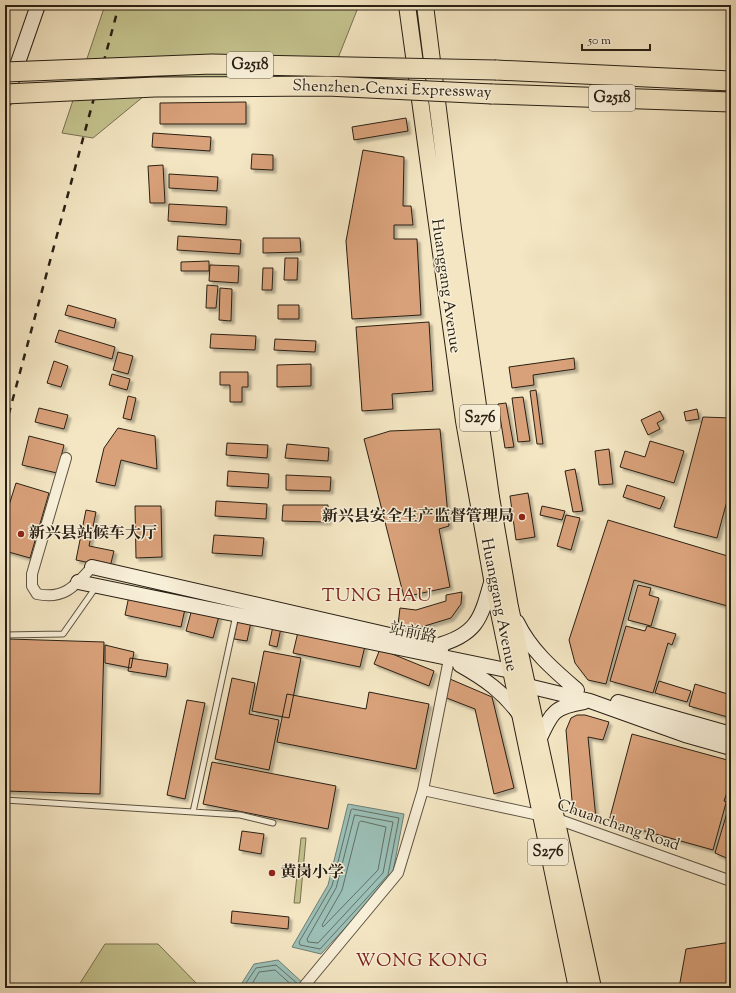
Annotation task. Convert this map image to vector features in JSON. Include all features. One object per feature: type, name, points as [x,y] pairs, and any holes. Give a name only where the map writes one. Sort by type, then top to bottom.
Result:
[{"type":"highway","name":"Shenzhen-Cenxi Expressway","points":[[5,72],[212,64],[496,70],[731,80]]},
{"type":"highway","name":"Shenzhen-Cenxi Expressway","points":[[5,94],[155,87],[327,86],[492,94],[731,102]]},
{"type":"main road","name":"Huanggang Avenue","points":[[407,5],[464,421],[492,579],[520,715],[549,818],[593,988]]},
{"type":"main road","name":"Huanggang Avenue","points":[[425,5],[453,229],[491,497],[510,607],[540,738],[549,818],[577,988]]},
{"type":"main road","points":[[437,231],[453,229]]},
{"type":"street","points":[[5,100],[38,5]]},
{"type":"street","points":[[66,458],[32,574],[32,586],[37,594],[50,597],[60,595],[78,582],[92,568]]},
{"type":"street","name":"站前路","points":[[92,568],[239,600],[435,646],[510,667]]},
{"type":"street","points":[[435,646],[455,641],[472,628],[484,607],[492,579]]},
{"type":"street","name":"站前路","points":[[78,582],[449,659],[510,667]]},
{"type":"street","points":[[510,607],[525,639],[577,690]]},
{"type":"street","points":[[305,988],[305,985],[398,873],[423,790],[449,659],[475,673],[506,697],[520,715]]},
{"type":"street","points":[[510,667],[527,682],[590,701],[685,734],[731,748]]},
{"type":"street","points":[[527,682],[577,690],[731,734]]},
{"type":"street","points":[[540,738],[553,713],[565,705],[590,701]]},
{"type":"street","name":"Chuanchang Road","points":[[423,790],[549,818],[731,881]]},
{"type":"lane","points":[[5,635],[63,634],[96,586]]},
{"type":"lane","points":[[193,812],[239,600]]},
{"type":"lane","points":[[5,800],[240,815],[273,823]]},
{"type":"shaded area","points":[[105,5],[359,5],[327,86],[155,87],[93,138],[62,133]]},
{"type":"shaded area","points":[[301,838],[306,838],[300,903],[294,903]]},
{"type":"shaded area","points":[[105,944],[158,944],[199,986],[198,988],[77,988]]},
{"type":"water","points":[[348,804],[404,814],[392,877],[321,954],[292,947],[328,885]]},
{"type":"water","points":[[278,960],[305,985],[305,988],[243,988],[242,983],[254,964]]},
{"type":"building","points":[[246,102],[246,124],[160,124],[160,103]]},
{"type":"building","points":[[406,118],[408,131],[354,140],[352,127]]},
{"type":"building","points":[[153,133],[211,137],[210,151],[152,147]]},
{"type":"building","points":[[363,150],[404,157],[403,206],[411,206],[413,225],[394,225],[394,239],[417,239],[421,315],[352,319],[346,241]]},
{"type":"building","points":[[252,154],[273,155],[273,170],[251,169]]},
{"type":"building","points":[[163,165],[165,203],[150,203],[148,166]]},
{"type":"building","points":[[169,174],[218,177],[217,191],[169,188]]},
{"type":"building","points":[[169,204],[227,207],[226,225],[168,221]]},
{"type":"building","points":[[178,236],[241,240],[240,254],[177,250]]},
{"type":"building","points":[[263,238],[300,238],[301,252],[263,253]]},
{"type":"building","points":[[285,258],[298,258],[297,280],[284,280]]},
{"type":"building","points":[[209,261],[209,271],[181,271],[181,262]]},
{"type":"building","points":[[210,265],[239,266],[238,283],[209,281]]},
{"type":"building","points":[[263,268],[273,268],[272,290],[262,290]]},
{"type":"building","points":[[207,285],[218,286],[216,308],[206,308]]},
{"type":"building","points":[[220,288],[232,289],[231,321],[219,320]]},
{"type":"building","points":[[68,305],[116,319],[114,328],[65,315]]},
{"type":"building","points":[[278,305],[299,305],[299,319],[278,319]]},
{"type":"building","points":[[429,322],[433,391],[392,394],[393,409],[362,411],[356,327]]},
{"type":"building","points":[[59,330],[115,347],[112,359],[55,342]]},
{"type":"building","points":[[211,334],[256,336],[255,350],[210,348]]},
{"type":"building","points":[[275,339],[316,341],[315,352],[274,350]]},
{"type":"building","points":[[118,352],[133,356],[128,374],[113,370]]},
{"type":"building","points":[[574,358],[575,369],[533,375],[534,385],[512,388],[509,367]]},
{"type":"building","points":[[54,361],[68,366],[61,387],[47,383]]},
{"type":"building","points":[[311,364],[311,386],[277,387],[277,365]]},
{"type":"building","points":[[220,372],[248,372],[248,387],[242,387],[242,402],[230,402],[230,385],[220,385]]},
{"type":"building","points":[[112,374],[130,379],[127,390],[109,385]]},
{"type":"building","points":[[536,390],[543,444],[537,444],[530,391]]},
{"type":"building","points":[[128,396],[136,398],[131,420],[123,418]]},
{"type":"building","points":[[523,397],[530,441],[518,442],[512,398]]},
{"type":"building","points":[[506,403],[514,447],[505,448],[498,404]]},
{"type":"building","points":[[39,408],[68,415],[64,429],[35,422]]},
{"type":"building","points":[[697,409],[699,419],[686,421],[684,412]]},
{"type":"building","points":[[660,411],[664,419],[657,423],[660,429],[648,435],[641,420]]},
{"type":"building","points":[[703,417],[731,418],[731,486],[717,538],[674,527]]},
{"type":"building","points":[[118,428],[155,436],[157,469],[121,460],[115,486],[96,482],[104,448]]},
{"type":"building","points":[[440,429],[449,526],[439,529],[450,587],[404,597],[364,439],[390,431]]},
{"type":"building","points":[[29,436],[64,445],[57,473],[22,465]]},
{"type":"building","points":[[650,441],[684,451],[674,483],[620,467],[625,451],[645,457]]},
{"type":"building","points":[[227,443],[268,445],[267,458],[226,455]]},
{"type":"building","points":[[287,444],[329,448],[328,461],[285,458]]},
{"type":"building","points":[[609,449],[613,484],[599,485],[595,451]]},
{"type":"building","points":[[575,469],[583,511],[573,512],[565,471]]},
{"type":"building","points":[[228,471],[269,474],[268,488],[227,486]]},
{"type":"building","points":[[286,475],[331,477],[330,491],[286,490]]},
{"type":"building","name":"新兴县站候车大厅","points":[[16,483],[49,493],[30,558],[5,551],[5,518]]},
{"type":"building","points":[[627,485],[665,497],[660,509],[623,497]]},
{"type":"building","name":"新兴县安全生产监督管理局","points":[[528,493],[535,537],[516,540],[510,496]]},
{"type":"building","points":[[216,501],[267,504],[266,519],[215,516]]},
{"type":"building","points":[[283,505],[328,505],[328,522],[282,521]]},
{"type":"building","points":[[135,506],[161,506],[162,557],[136,558]]},
{"type":"building","points":[[542,506],[565,511],[562,520],[540,515]]},
{"type":"building","points":[[86,510],[96,512],[89,546],[114,551],[110,567],[76,560]]},
{"type":"building","points":[[566,515],[580,518],[571,550],[557,546]]},
{"type":"building","points":[[608,520],[731,557],[731,607],[634,580],[606,684],[588,680],[575,663],[569,640]]},
{"type":"building","points":[[214,535],[264,538],[262,556],[212,553]]},
{"type":"building","points":[[638,585],[651,588],[649,595],[659,598],[651,626],[628,620]]},
{"type":"building","points":[[462,592],[461,604],[451,618],[418,628],[398,625],[400,608],[416,610],[446,601],[446,595]]},
{"type":"building","points":[[129,596],[185,609],[181,627],[125,615]]},
{"type":"building","points":[[192,609],[219,616],[213,638],[186,631]]},
{"type":"building","points":[[238,620],[251,622],[247,641],[234,639]]},
{"type":"building","points":[[273,626],[281,628],[277,647],[269,645]]},
{"type":"building","points":[[626,626],[645,631],[647,626],[676,634],[672,645],[668,643],[653,693],[610,681]]},
{"type":"building","points":[[298,632],[365,646],[360,667],[293,653]]},
{"type":"building","points":[[9,639],[104,642],[100,794],[5,791]]},
{"type":"building","points":[[105,645],[134,652],[131,668],[105,663]]},
{"type":"building","points":[[380,649],[434,671],[429,686],[374,664]]},
{"type":"building","points":[[264,651],[301,658],[289,718],[252,711]]},
{"type":"building","points":[[130,658],[168,664],[166,677],[128,671]]},
{"type":"building","points":[[232,678],[255,683],[249,714],[279,720],[269,770],[215,759]]},
{"type":"building","points":[[450,679],[492,697],[514,788],[494,794],[475,709],[444,697]]},
{"type":"building","points":[[659,681],[691,691],[687,702],[655,693]]},
{"type":"building","points":[[695,684],[731,695],[731,718],[689,706]]},
{"type":"building","points":[[369,692],[429,704],[416,769],[277,742],[287,694],[366,709]]},
{"type":"building","points":[[187,700],[205,703],[185,799],[167,795]]},
{"type":"building","points":[[577,715],[585,715],[609,722],[603,740],[588,737],[596,819],[573,812],[566,730],[571,718]]},
{"type":"building","points":[[632,734],[731,761],[731,785],[713,850],[609,821]]},
{"type":"building","points":[[212,762],[336,786],[328,829],[203,804]]},
{"type":"building","points":[[731,781],[731,804],[724,801]]},
{"type":"building","points":[[729,806],[731,807],[731,860],[715,853]]},
{"type":"building","points":[[242,831],[264,834],[261,854],[239,850]]},
{"type":"building","points":[[232,911],[289,917],[288,929],[231,923]]},
{"type":"building","points":[[731,942],[731,988],[679,988],[686,949]]},
{"type":"railway","points":[[5,428],[119,5]]},
{"type":"place","name":"新兴县安全生产监督管理局","points":[[522,517]]},
{"type":"place","name":"新兴县站候车大厅","points":[[21,534]]},
{"type":"place","name":"黄岗小学","points":[[272,873]]},
{"type":"district","name":"TUNG HAU","points":[[377,597]]},
{"type":"district","name":"WONG KONG","points":[[422,962]]}]
